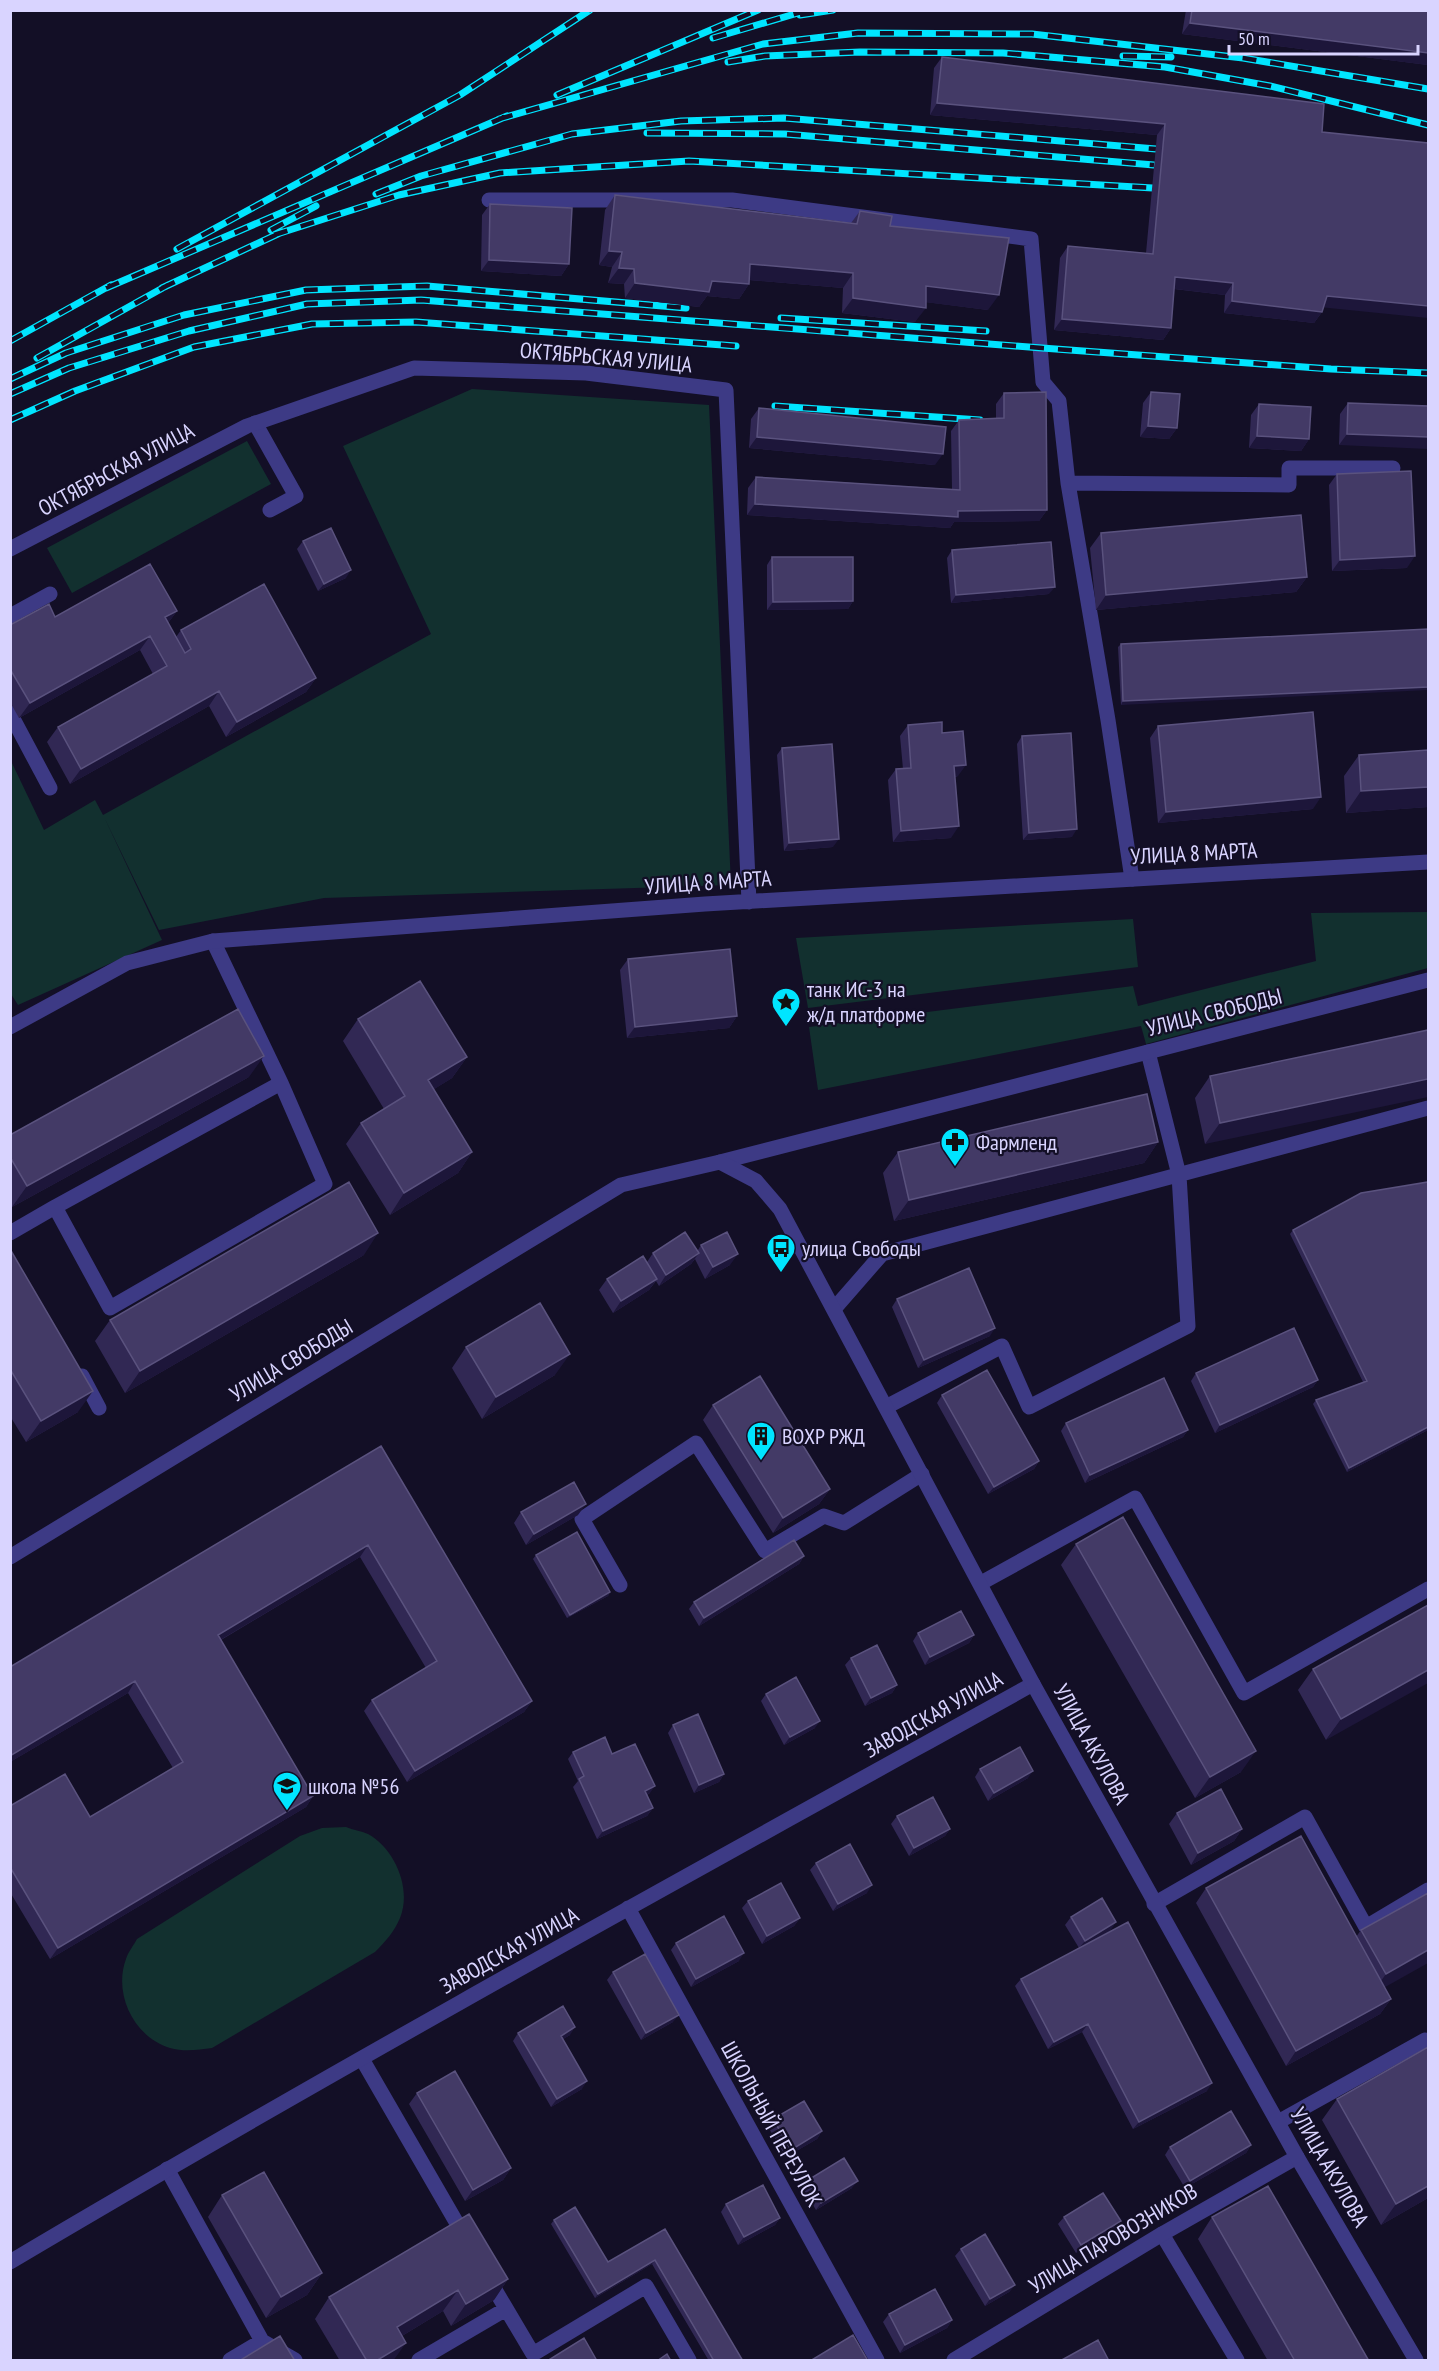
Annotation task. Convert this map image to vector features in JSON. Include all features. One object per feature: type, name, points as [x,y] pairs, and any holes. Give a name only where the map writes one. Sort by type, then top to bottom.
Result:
[{"type":"street","points":[[489,200],[732,200],[1031,238],[1044,382],[1059,401],[1068,483],[1132,879]]},
{"type":"street","name":"ОКТЯБРЬСКАЯ УЛИЦА","points":[[10,549],[255,423],[414,368],[586,373],[726,390],[749,902]]},
{"type":"street","points":[[255,423],[296,496],[270,510]]},
{"type":"street","points":[[1068,483],[1289,485],[1289,468],[1393,468]]},
{"type":"street","points":[[10,616],[50,594]]},
{"type":"street","points":[[10,713],[50,788]]},
{"type":"street","name":"УЛИЦА 8 МАРТА","points":[[10,1027],[127,963],[213,941],[749,902],[1428,862]]},
{"type":"street","points":[[55,1207],[110,1308],[325,1184],[281,1083],[213,941]]},
{"type":"street","name":"УЛИЦА СВОБОДЫ","points":[[10,1557],[621,1185],[720,1162],[1428,980]]},
{"type":"street","points":[[886,1407],[1002,1346],[1029,1407],[1188,1326],[1179,1175],[1148,1052]]},
{"type":"street","points":[[10,1233],[281,1083]]},
{"type":"street","points":[[834,1310],[882,1254],[1428,1108]]},
{"type":"street","name":"УЛИЦА АКУЛОВА","points":[[720,1162],[756,1181],[780,1209],[1033,1684],[1154,1904],[1416,2361]]},
{"type":"street","points":[[76,1366],[99,1408]]},
{"type":"street","points":[[620,1585],[582,1519],[696,1443],[765,1551],[824,1516],[844,1523],[922,1474]]},
{"type":"street","points":[[981,1583],[1135,1498],[1244,1693],[1428,1589]]},
{"type":"street","name":"ЗАВОДСКАЯ УЛИЦА","points":[[10,2262],[167,2169],[628,1908],[1033,1684]]},
{"type":"street","points":[[1154,1904],[1305,1817],[1366,1927],[1428,1890]]},
{"type":"street","name":"ШКОЛЬНЫЙ ПЕРЕУЛОК","points":[[628,1908],[877,2361]]},
{"type":"street","points":[[1278,2122],[1425,2040],[1428,2046]]},
{"type":"street","points":[[362,2059],[471,2249]]},
{"type":"street","name":"УЛИЦА ПАРОВОЗНИКОВ","points":[[954,2361],[1162,2234],[1298,2157]]},
{"type":"street","points":[[167,2169],[262,2341],[295,2361]]},
{"type":"street","points":[[1162,2234],[1237,2361]]},
{"type":"street","points":[[483,2269],[532,2354],[646,2286],[689,2361]]},
{"type":"street","points":[[419,2361],[506,2308]]},
{"type":"street","points":[[230,2361],[262,2341]]},
{"type":"green space","points":[[472,389],[709,405],[731,885],[324,898],[159,930],[104,817],[162,940],[18,1005],[11,994],[11,761],[44,830],[95,800],[103,815],[431,634],[343,446]]},
{"type":"green space","points":[[247,441],[271,484],[72,593],[47,548]]},
{"type":"green space","points":[[1428,912],[1428,968],[1146,1044],[1141,1026],[818,1090],[809,1027],[1133,986],[1138,1006],[1316,961],[1311,913]]},
{"type":"green space","points":[[1133,919],[1138,967],[808,1008],[796,938]]},
{"type":"green space","points":[[346,1827],[368,1834],[378,1841],[386,1849],[399,1871],[404,1895],[403,1907],[392,1932],[379,1948],[212,2048],[191,2050],[170,2048],[146,2034],[130,2012],[122,1986],[126,1959],[137,1939],[300,1836],[322,1828]]},
{"type":"building","points":[[1192,10],[1428,10],[1428,53],[1190,23]]},
{"type":"building","points":[[942,57],[1324,104],[1322,132],[1428,143],[1428,306],[1327,296],[1322,312],[1232,301],[1233,283],[1175,277],[1171,328],[1062,319],[1068,246],[1153,254],[1165,124],[937,103]]},
{"type":"building","points":[[615,195],[857,224],[860,211],[892,216],[890,226],[1009,238],[999,295],[926,286],[926,308],[853,298],[853,273],[750,264],[749,284],[712,281],[709,292],[635,283],[634,269],[619,268],[622,252],[609,251]]},
{"type":"building","points":[[490,204],[572,208],[569,264],[489,260]]},
{"type":"building","points":[[1046,392],[1047,510],[958,511],[958,517],[755,504],[756,477],[960,490],[959,420],[1004,418],[1004,393]]},
{"type":"building","points":[[1151,392],[1180,394],[1177,428],[1148,426]]},
{"type":"building","points":[[1348,403],[1428,406],[1428,437],[1347,434]]},
{"type":"building","points":[[1259,404],[1311,407],[1309,439],[1257,436]]},
{"type":"building","points":[[759,408],[946,427],[943,454],[757,437]]},
{"type":"building","points":[[1411,471],[1415,556],[1340,560],[1337,474]]},
{"type":"building","points":[[1301,515],[1307,577],[1106,595],[1101,533]]},
{"type":"building","points":[[331,528],[351,570],[324,584],[303,541]]},
{"type":"building","points":[[1051,542],[1055,587],[956,595],[952,550]]},
{"type":"building","points":[[772,557],[853,557],[853,601],[773,602]]},
{"type":"building","points":[[150,564],[177,611],[165,617],[185,653],[191,649],[181,630],[264,584],[316,678],[237,722],[219,691],[81,769],[58,727],[167,666],[150,636],[30,703],[10,669],[10,625],[49,604],[55,617]]},
{"type":"building","points":[[1428,629],[1428,687],[1123,701],[1121,644]]},
{"type":"building","points":[[1313,712],[1321,797],[1166,812],[1158,726]]},
{"type":"building","points":[[942,722],[942,733],[963,731],[966,765],[954,766],[959,826],[901,831],[896,769],[911,768],[908,725]]},
{"type":"building","points":[[1071,733],[1077,829],[1029,833],[1022,736]]},
{"type":"building","points":[[832,744],[839,839],[789,843],[782,748]]},
{"type":"building","points":[[1428,750],[1428,787],[1361,791],[1359,755]]},
{"type":"building","points":[[730,949],[737,1016],[635,1027],[628,959]]},
{"type":"building","points":[[420,981],[467,1057],[428,1080],[472,1152],[404,1193],[361,1123],[405,1096],[358,1019]]},
{"type":"building","points":[[238,1009],[264,1056],[27,1186],[10,1157],[10,1135]]},
{"type":"building","points":[[1428,1030],[1428,1079],[1220,1123],[1210,1076]]},
{"type":"building","points":[[1147,1094],[1158,1142],[909,1200],[898,1152]]},
{"type":"building","points":[[349,1182],[378,1233],[140,1371],[110,1320]]},
{"type":"building","points":[[1428,1182],[1428,1427],[1349,1468],[1316,1400],[1367,1381],[1293,1230],[1361,1193]]},
{"type":"building","points":[[685,1232],[699,1253],[666,1275],[653,1253]]},
{"type":"building","points":[[727,1232],[738,1254],[713,1267],[701,1245]]},
{"type":"building","points":[[10,1249],[93,1391],[41,1421],[10,1369]]},
{"type":"building","points":[[643,1256],[657,1279],[621,1301],[607,1279]]},
{"type":"building","points":[[969,1268],[995,1328],[924,1360],[897,1299]]},
{"type":"building","points":[[540,1303],[570,1354],[496,1397],[466,1347]]},
{"type":"building","points":[[1294,1328],[1318,1380],[1220,1425],[1196,1373]]},
{"type":"building","points":[[987,1370],[1039,1461],[994,1487],[942,1395]]},
{"type":"building","name":"ВОХР РЖД","points":[[760,1376],[830,1489],[783,1518],[713,1405]]},
{"type":"building","points":[[1164,1378],[1188,1430],[1090,1475],[1066,1423]]},
{"type":"building","points":[[381,1446],[532,1701],[415,1771],[372,1700],[437,1661],[368,1545],[218,1635],[313,1796],[58,1948],[10,1867],[10,1806],[65,1774],[90,1817],[183,1762],[135,1681],[10,1756],[10,1667]]},
{"type":"building","points":[[574,1482],[586,1504],[534,1534],[521,1512]]},
{"type":"building","points":[[1123,1517],[1256,1751],[1210,1777],[1076,1544]]},
{"type":"building","points":[[577,1532],[610,1592],[570,1615],[536,1555]]},
{"type":"building","points":[[794,1540],[804,1556],[704,1618],[694,1602]]},
{"type":"building","points":[[1428,1605],[1428,1670],[1341,1719],[1313,1669]]},
{"type":"building","points":[[961,1611],[974,1635],[930,1657],[918,1633]]},
{"type":"building","points":[[877,1645],[897,1685],[871,1698],[851,1658]]},
{"type":"building","points":[[796,1677],[820,1721],[790,1737],[766,1694]]},
{"type":"building","points":[[698,1714],[724,1774],[699,1785],[673,1725]]},
{"type":"building","points":[[605,1737],[612,1754],[635,1744],[655,1786],[645,1791],[653,1808],[603,1831],[579,1779],[584,1776],[573,1752]]},
{"type":"building","points":[[1020,1747],[1033,1771],[994,1793],[980,1769]]},
{"type":"building","points":[[1221,1789],[1242,1829],[1198,1853],[1177,1813]]},
{"type":"building","points":[[933,1797],[950,1829],[914,1848],[897,1816]]},
{"type":"building","points":[[1301,1836],[1391,1999],[1296,2051],[1206,1888]]},
{"type":"building","points":[[850,1844],[872,1885],[838,1904],[816,1863]]},
{"type":"building","points":[[781,1883],[800,1918],[767,1936],[748,1901]]},
{"type":"building","points":[[1428,1893],[1428,1950],[1386,1974],[1361,1930]]},
{"type":"building","points":[[1102,1898],[1116,1922],[1085,1941],[1071,1917]]},
{"type":"building","points":[[724,1916],[744,1953],[696,1979],[676,1943]]},
{"type":"building","points":[[1128,1922],[1212,2083],[1139,2122],[1088,2024],[1054,2042],[1021,1979]]},
{"type":"building","points":[[645,1954],[679,2015],[646,2033],[613,1972]]},
{"type":"building","points":[[563,2006],[575,2027],[561,2036],[587,2081],[557,2099],[518,2033]]},
{"type":"building","points":[[1428,2047],[1428,2186],[1396,2204],[1337,2099]]},
{"type":"building","points":[[455,2071],[511,2168],[473,2190],[417,2093]]},
{"type":"building","points":[[804,2101],[822,2131],[791,2150],[773,2119]]},
{"type":"building","points":[[1231,2111],[1251,2145],[1190,2181],[1170,2147]]},
{"type":"building","points":[[844,2158],[858,2181],[821,2203],[808,2180]]},
{"type":"building","points":[[264,2172],[322,2273],[281,2297],[222,2195]]},
{"type":"building","points":[[763,2185],[780,2218],[744,2237],[726,2204]]},
{"type":"building","points":[[1268,2186],[1369,2361],[1295,2361],[1212,2217]]},
{"type":"building","points":[[1103,2193],[1121,2221],[1081,2245],[1064,2217]]},
{"type":"building","points":[[575,2207],[608,2262],[665,2229],[743,2361],[714,2361],[655,2260],[598,2294],[554,2220]]},
{"type":"building","points":[[469,2214],[508,2279],[466,2304],[458,2290],[397,2327],[406,2343],[376,2361],[367,2361],[329,2297]]},
{"type":"building","points":[[985,2234],[1015,2285],[990,2299],[961,2249]]},
{"type":"building","points":[[935,2289],[952,2320],[905,2345],[889,2314]]},
{"type":"building","points":[[853,2335],[868,2361],[810,2361]]},
{"type":"building","points":[[280,2336],[295,2361],[239,2361]]},
{"type":"building","points":[[584,2338],[597,2361],[547,2361]]},
{"type":"building","points":[[1098,2340],[1109,2361],[1060,2361]]},
{"type":"building","points":[[667,2354],[671,2361],[657,2361]]},
{"type":"railway","points":[[177,249],[460,95],[590,10]]},
{"type":"railway","points":[[557,95],[758,10]]},
{"type":"railway","points":[[713,38],[808,10]]},
{"type":"railway","points":[[800,15],[833,10]]},
{"type":"railway","points":[[499,119],[763,44],[858,33],[1032,34],[1243,58],[1428,89]]},
{"type":"railway","points":[[728,62],[765,56],[860,52],[1003,53],[1165,67],[1270,86],[1428,125]]},
{"type":"railway","points":[[1123,56],[1171,57]]},
{"type":"railway","points":[[106,288],[507,116]]},
{"type":"railway","points":[[376,194],[421,176],[572,134],[681,121],[784,118],[1156,149]]},
{"type":"railway","points":[[647,133],[785,134],[1154,165]]},
{"type":"railway","points":[[274,235],[399,195],[500,173],[689,161],[1170,189]]},
{"type":"railway","points":[[271,230],[316,206]]},
{"type":"railway","points":[[162,288],[282,232]]},
{"type":"railway","points":[[10,341],[111,285]]},
{"type":"railway","points":[[37,358],[168,285]]},
{"type":"railway","points":[[10,379],[66,353],[184,315],[306,290],[427,286],[686,308]]},
{"type":"railway","points":[[10,394],[69,368],[189,331],[307,304],[421,300],[1331,369],[1428,373]]},
{"type":"railway","points":[[781,318],[986,331]]},
{"type":"railway","points":[[10,420],[75,391],[194,347],[312,324],[416,322],[736,346]]},
{"type":"railway","points":[[775,406],[980,420]]},
{"type":"place","name":"танк ИС-3 на ж/д платформе","points":[[786,1028]]},
{"type":"place","name":"Фармленд","points":[[955,1168]]},
{"type":"place","name":"улица Свободы","points":[[781,1274]]},
{"type":"place","name":"ВОХР РЖД","points":[[761,1462]]},
{"type":"place","name":"школа №56","points":[[287,1812]]}]
